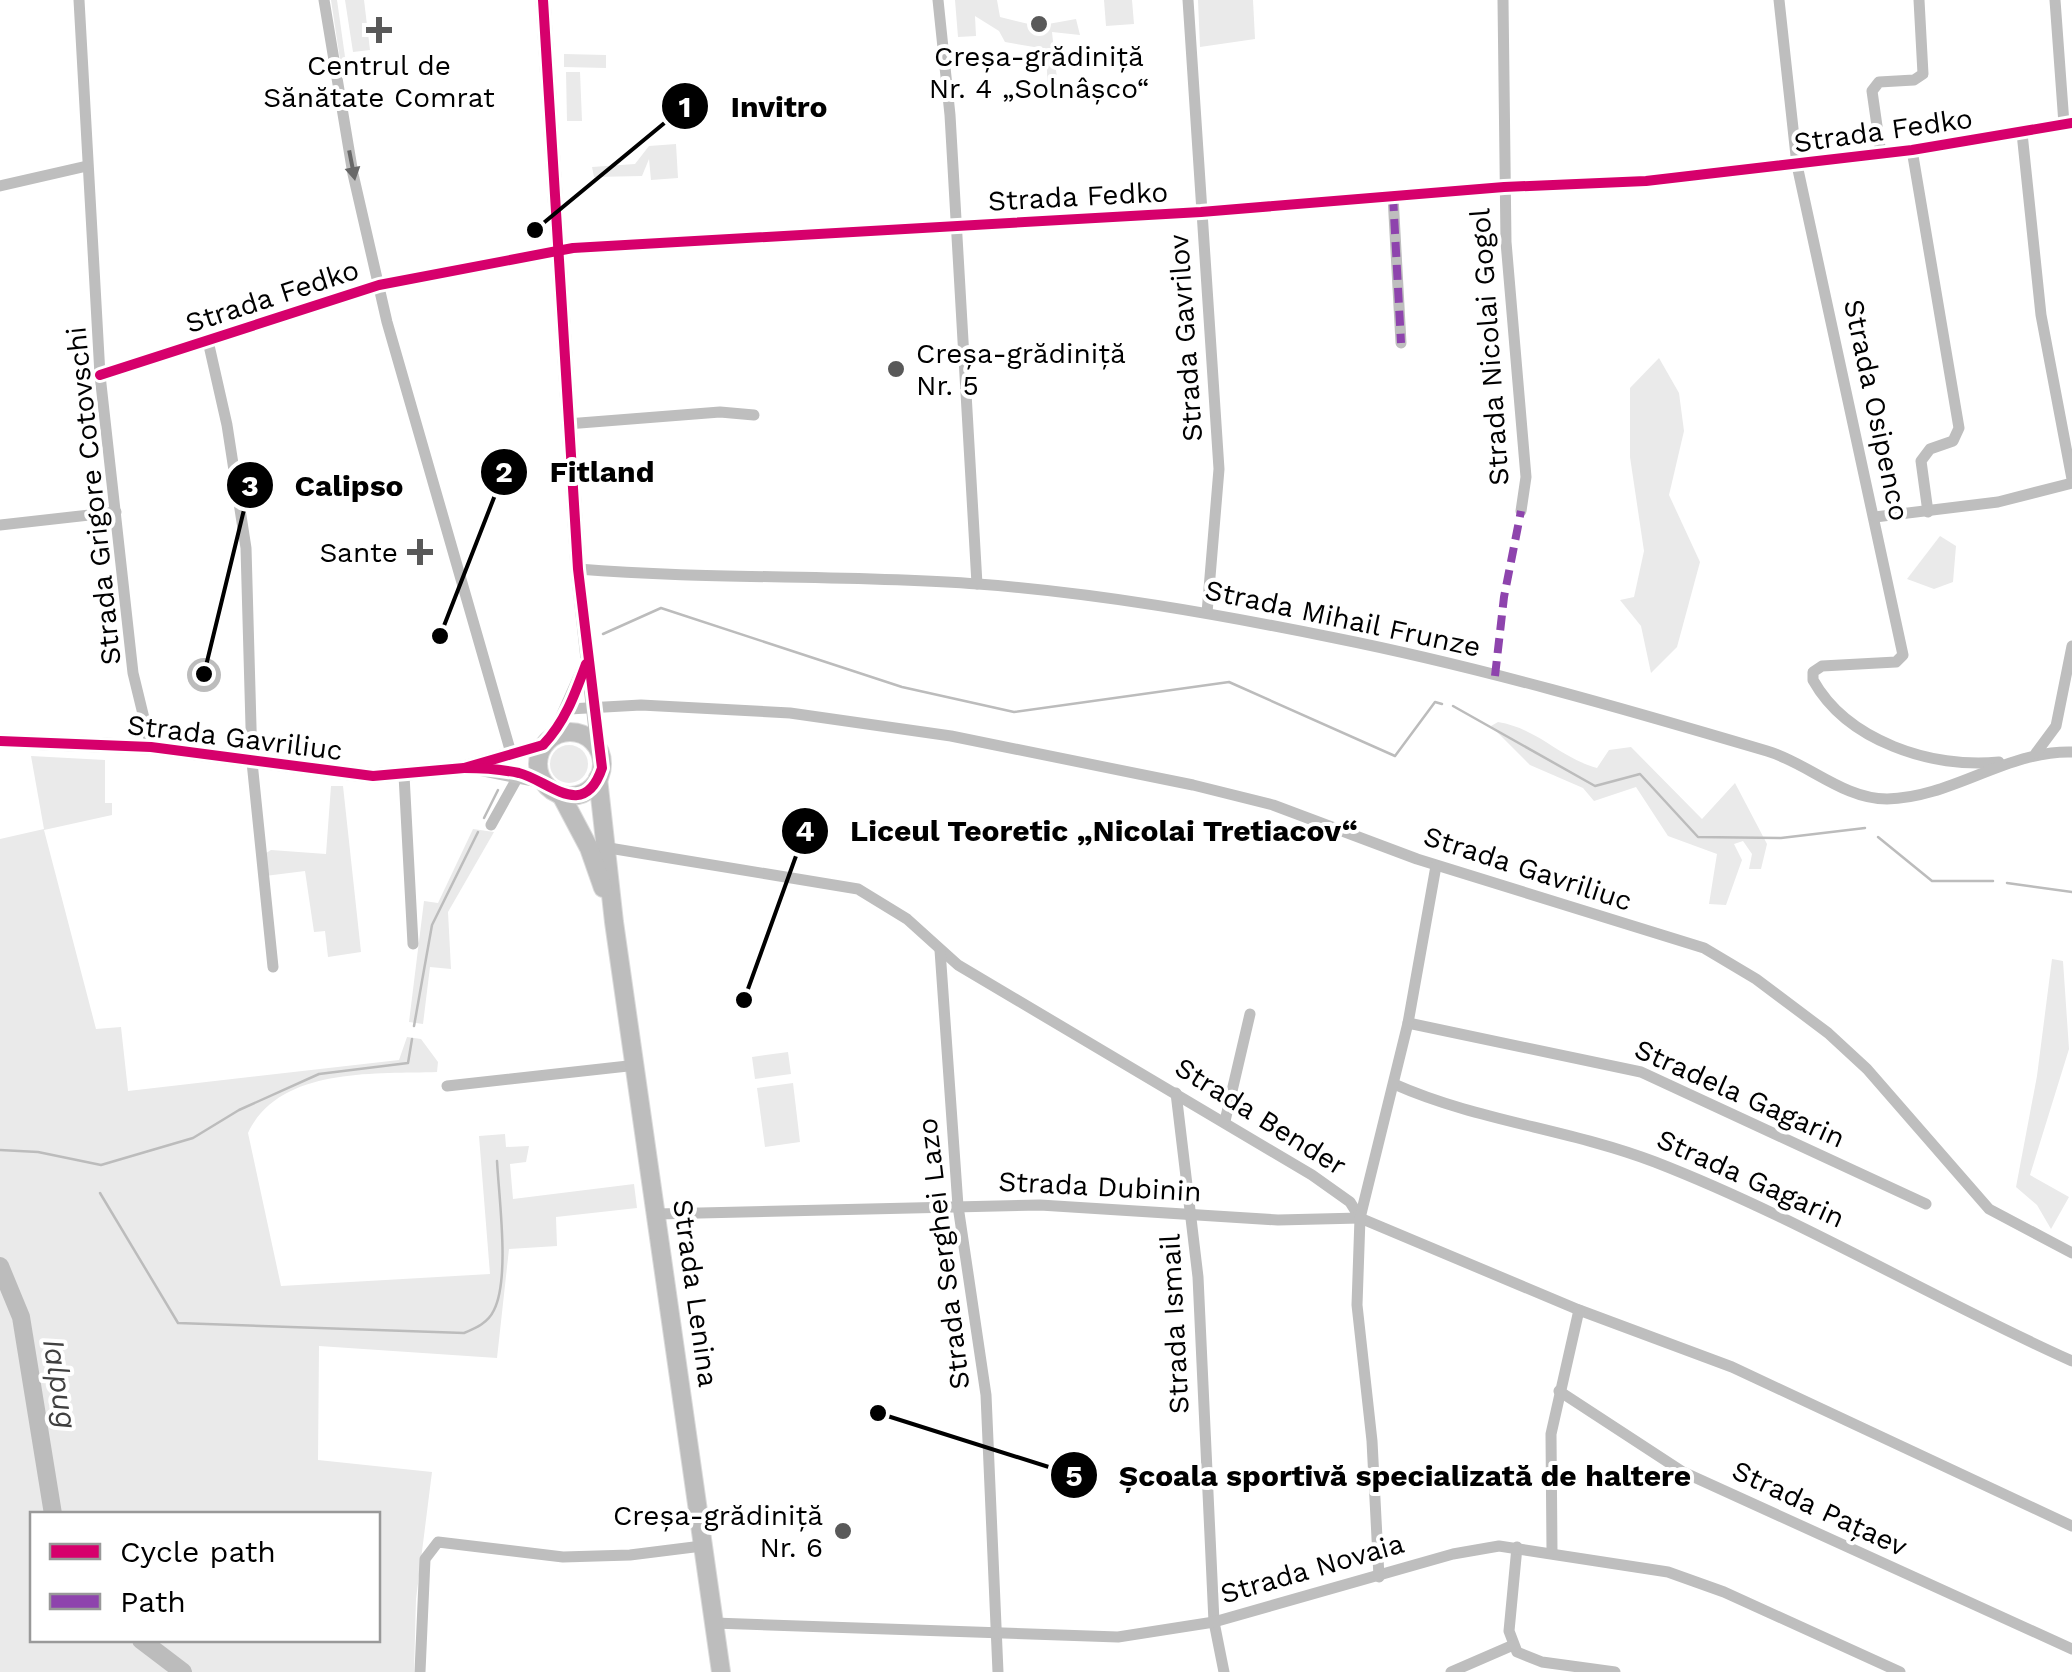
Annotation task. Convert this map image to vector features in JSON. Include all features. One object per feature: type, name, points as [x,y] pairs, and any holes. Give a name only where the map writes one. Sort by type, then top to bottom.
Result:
[{"type":"main road","points":[[543,0],[578,568],[598,749],[598,778],[583,793],[561,794]]},
{"type":"main road","points":[[588,659],[569,709],[538,763],[542,781],[561,794],[598,847]]},
{"type":"main road","points":[[549,740],[574,732],[598,749]]},
{"type":"main road","name":"Strada Gavriliuc","points":[[0,740],[150,746],[352,775],[404,775],[464,768],[549,740]]},
{"type":"main road","name":"Strada Gavriliuc","points":[[464,768],[520,773],[542,781]]},
{"type":"main road","name":"Strada Lenina","points":[[598,778],[598,847],[636,1065],[721,1672]]},
{"type":"street","name":"Strada Grigore Cotovschi","points":[[79,0],[100,376],[133,673],[150,746]]},
{"type":"street","points":[[324,0],[353,174],[379,285],[511,753]]},
{"type":"street","points":[[938,0],[956,224],[977,584]]},
{"type":"street","name":"Strada Gavrilov","points":[[1188,0],[1219,469],[1207,613]]},
{"type":"street","name":"Strada Nicolai Gogol","points":[[1503,0],[1504,187],[1526,477],[1522,511]]},
{"type":"street","name":"Strada Osipenco","points":[[1779,0],[1797,165],[1903,658],[1896,662],[1822,666],[1812,676],[1828,701],[1882,742],[1962,762],[2014,760]]},
{"type":"street","points":[[1881,154],[1872,92],[1880,82],[1914,80],[1923,74],[1919,0]]},
{"type":"street","points":[[2055,0],[2068,123]]},
{"type":"street","name":"Strada Fedko","points":[[100,376],[379,285],[560,250],[1201,212],[1504,187],[1646,181],[1912,150],[2068,123]]},
{"type":"street","points":[[1875,517],[1998,502],[2072,481],[2041,314],[2022,133]]},
{"type":"street","points":[[1912,150],[1959,428],[1953,441],[1930,449],[1921,461],[1928,512]]},
{"type":"street","points":[[0,186],[87,166]]},
{"type":"street","points":[[1393,196],[1401,343]]},
{"type":"street","points":[[208,340],[228,425],[246,548],[252,762],[273,967]]},
{"type":"street","points":[[568,424],[720,412],[754,415]]},
{"type":"street","points":[[0,525],[116,512]]},
{"type":"street","name":"Strada Mihail Frunze","points":[[578,568],[977,584],[1207,613],[1337,638],[1650,718],[1797,761],[1837,786],[1866,796],[1916,794],[2034,754],[2072,752]]},
{"type":"street","points":[[2034,754],[2056,726],[2072,646]]},
{"type":"street","name":"Strada Gavriliuc","points":[[569,709],[642,705],[790,712],[952,736],[1247,797],[1436,866],[1704,948],[1756,979],[1867,1069],[1989,1208],[2072,1253]]},
{"type":"street","points":[[491,825],[520,773]]},
{"type":"street","points":[[404,775],[413,944]]},
{"type":"street","name":"Strada Bender","points":[[598,847],[858,889],[907,919],[977,977],[1225,1121],[1340,1194],[1360,1218],[1578,1310],[1732,1367],[2072,1526]]},
{"type":"street","points":[[1379,1577],[1372,1441],[1357,1304],[1360,1218],[1408,1023],[1436,866]]},
{"type":"street","name":"Strada Serghei Lazo","points":[[940,950],[958,1206],[964,1220],[986,1395],[998,1672]]},
{"type":"street","points":[[1225,1121],[1250,1014]]},
{"type":"street","name":"Stradela Gagarin","points":[[1408,1023],[1641,1072],[1926,1204]]},
{"type":"street","points":[[447,1086],[636,1065]]},
{"type":"street","name":"Strada Gagarin","points":[[1394,1084],[1438,1104],[1541,1126],[1656,1162],[1852,1249],[1974,1316],[2072,1360]]},
{"type":"street","name":"Strada Ismail","points":[[1176,1093],[1192,1216],[1214,1622],[1224,1672]]},
{"type":"street","name":"Strada Dubinin","points":[[657,1214],[1040,1205],[1192,1216],[1360,1218]]},
{"type":"street","points":[[1552,1551],[1549,1470],[1559,1392],[1578,1310]]},
{"type":"street","name":"Strada Pațaev","points":[[1559,1392],[1682,1472],[2072,1649]]},
{"type":"street","points":[[420,1672],[420,1606],[425,1559],[432,1546],[446,1542],[600,1557],[702,1546]]},
{"type":"street","name":"Strada Novaia","points":[[714,1623],[1118,1637],[1214,1622],[1482,1547],[1517,1547],[1700,1583],[1900,1672]]},
{"type":"street","points":[[1517,1547],[1512,1646],[1542,1662],[1614,1672]]},
{"type":"street","points":[[1450,1672],[1512,1646]]},
{"type":"shaded area","points":[[331,0],[337,0],[348,78],[343,79]]},
{"type":"shaded area","points":[[345,0],[364,0],[370,50],[353,52]]},
{"type":"shaded area","points":[[955,0],[997,0],[1000,17],[1037,26],[1076,19],[1080,35],[1052,32],[1059,98],[1048,95],[1046,49],[1005,42],[999,31],[975,16],[976,36],[958,37]]},
{"type":"shaded area","points":[[1104,0],[1132,0],[1134,24],[1106,26]]},
{"type":"shaded area","points":[[1198,0],[1253,0],[1255,39],[1200,47]]},
{"type":"shaded area","points":[[564,54],[606,55],[606,68],[564,67]]},
{"type":"shaded area","points":[[566,72],[580,72],[582,121],[567,121]]},
{"type":"shaded area","points":[[676,144],[678,178],[651,180],[649,159],[642,176],[594,177],[592,167],[635,164],[649,146]]},
{"type":"shaded area","points":[[1659,358],[1679,393],[1684,431],[1669,495],[1700,562],[1677,647],[1651,673],[1641,626],[1620,600],[1634,597],[1644,551],[1630,457],[1630,388]]},
{"type":"shaded area","points":[[1940,536],[1956,546],[1953,582],[1934,589],[1907,579]]},
{"type":"shaded area","points":[[204,658],[216,663],[221,675],[216,687],[204,692],[192,687],[187,675],[192,663]]},
{"type":"shaded area","points":[[1498,722],[1525,731],[1597,768],[1609,750],[1631,747],[1702,819],[1735,783],[1767,844],[1761,869],[1749,869],[1752,854],[1743,841],[1734,844],[1742,860],[1726,905],[1709,904],[1717,854],[1668,836],[1636,787],[1594,801],[1583,788],[1530,765],[1491,726]]},
{"type":"shaded area","points":[[569,745],[582,751],[588,764],[582,777],[569,783],[556,777],[550,764],[556,751]]},
{"type":"shaded area","points":[[31,756],[105,760],[105,803],[112,803],[112,815],[44,830],[96,1029],[121,1027],[128,1091],[399,1060],[407,1037],[421,1039],[438,1062],[437,1072],[358,1075],[305,1085],[262,1112],[248,1133],[281,1286],[490,1274],[479,1136],[505,1134],[506,1147],[529,1146],[526,1162],[510,1164],[513,1199],[634,1184],[637,1208],[556,1217],[557,1246],[509,1249],[497,1358],[319,1346],[318,1460],[432,1472],[416,1599],[414,1672],[0,1672],[0,839],[44,829]]},
{"type":"shaded area","points":[[331,786],[343,786],[361,952],[328,957],[325,931],[314,932],[305,871],[265,876],[263,855],[271,850],[326,854]]},
{"type":"shaded area","points":[[473,829],[494,832],[448,912],[451,969],[430,967],[423,1024],[409,1022],[424,901],[438,903]]},
{"type":"shaded area","points":[[2052,959],[2063,961],[2069,1049],[2030,1175],[2069,1197],[2051,1229],[2037,1205],[2016,1187],[2037,1076]]},
{"type":"shaded area","points":[[788,1052],[791,1074],[755,1079],[752,1057]]},
{"type":"shaded area","points":[[793,1083],[800,1142],[765,1147],[757,1088]]},
{"type":"waterway","points":[[603,634],[661,608],[902,687],[1014,712],[1229,682],[1395,756],[1435,702],[1442,704]]},
{"type":"waterway","points":[[1453,706],[1595,786],[1640,774],[1698,837],[1781,838],[1865,828]]},
{"type":"waterway","points":[[484,818],[498,790]]},
{"type":"waterway","points":[[414,1026],[432,925],[478,832]]},
{"type":"waterway","points":[[1878,837],[1932,881],[1993,881]]},
{"type":"waterway","points":[[2007,883],[2072,892]]},
{"type":"waterway","points":[[0,1150],[38,1152],[101,1165],[193,1138],[239,1110],[319,1074],[408,1063],[412,1039]]},
{"type":"waterway","points":[[100,1193],[178,1323],[464,1333],[488,1318],[499,1296],[502,1238],[497,1161]]},
{"type":"waterway","name":"Ialpug","points":[[0,1266],[21,1317],[53,1512]]},
{"type":"waterway","name":"Ialpug","points":[[144,1642],[183,1672]]},
{"type":"marked path","points":[[1393,196],[1401,343]]},
{"type":"marked path","points":[[1495,676],[1504,597],[1521,511]]},
{"type":"cycle path","points":[[464,768],[519,773],[575,795],[586,793],[602,768],[578,569],[543,0]]},
{"type":"cycle path","points":[[100,375],[379,285],[573,248],[1201,212],[1504,187],[1646,181],[1912,150],[2072,123]]},
{"type":"cycle path","points":[[0,741],[151,747],[373,776],[464,768],[543,745],[563,717],[586,664]]},
{"type":"place","name":"Creșa-grădiniță Nr. 4 „Solnâșco“","points":[[1039,24]]},
{"type":"place","name":"Centrul de Sănătate Comrat","points":[[379,30]]},
{"type":"place","name":"Invitro","points":[[535,230]]},
{"type":"place","name":"Creșa-grădiniță Nr. 5","points":[[896,369]]},
{"type":"place","name":"Sante","points":[[420,552]]},
{"type":"place","name":"Fitland","points":[[440,636]]},
{"type":"place","name":"Calipso","points":[[204,674]]},
{"type":"place","name":"Liceul Teoretic „Nicolai Tretiacov“","points":[[744,1000]]},
{"type":"place","name":"Școala sportivă specializată de haltere","points":[[878,1413]]},
{"type":"place","name":"Creșa-grădiniță Nr. 6","points":[[843,1531]]}]
